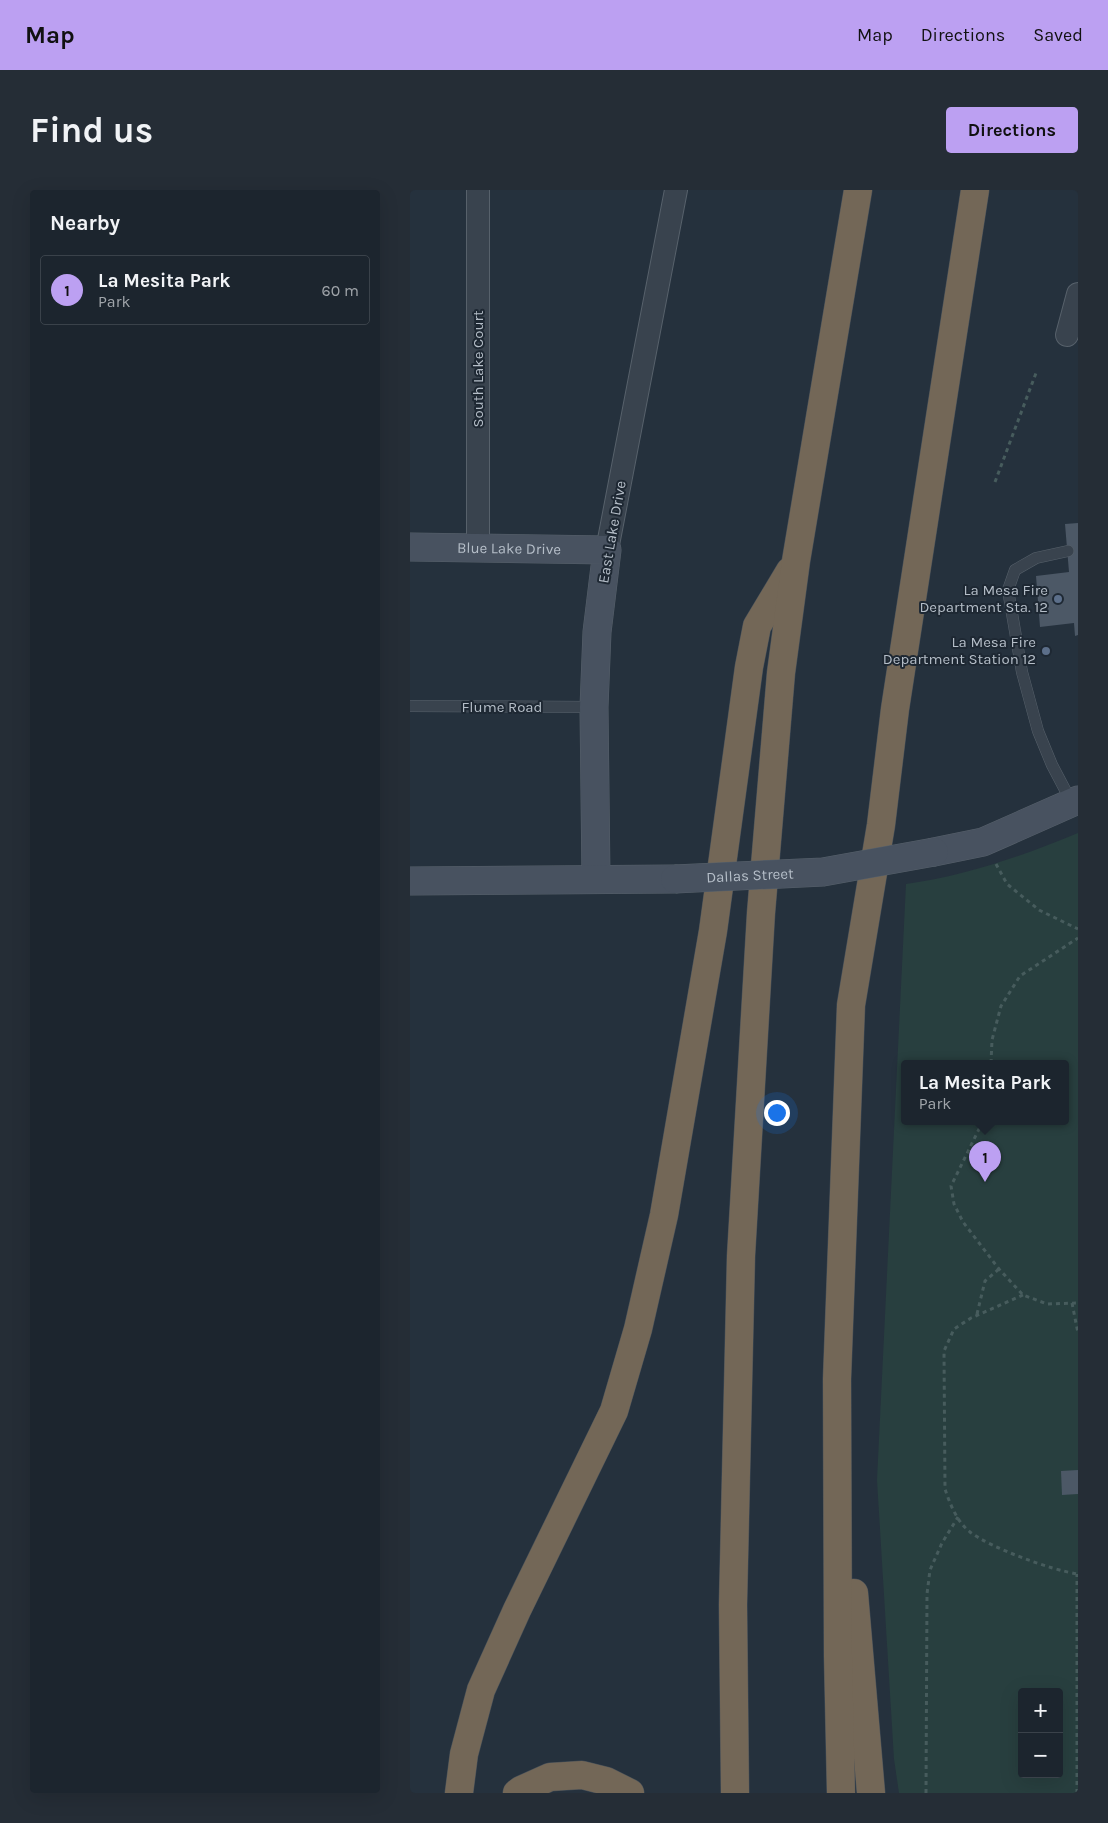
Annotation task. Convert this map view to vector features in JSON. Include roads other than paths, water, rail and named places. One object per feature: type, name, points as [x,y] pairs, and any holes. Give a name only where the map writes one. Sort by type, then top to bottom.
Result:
[{"type":"highway","points":[[736,1793],[732,1605],[741,1256],[761,913],[781,673],[796,561],[858,190]]},
{"type":"highway","points":[[841,1793],[838,1656],[837,1379],[851,1005],[881,825],[895,709],[976,190]]},
{"type":"highway","points":[[459,1793],[464,1754],[480,1690],[614,1411],[638,1329],[664,1215],[713,931],[749,668],[757,626],[796,561]]},
{"type":"highway","points":[[837,1379],[871,1793]]},
{"type":"highway","points":[[517,1793],[550,1777],[582,1776],[606,1781],[630,1793]]},
{"type":"street","name":"South Lake Court","points":[[478,190],[478,548]]},
{"type":"street","name":"East Lake Drive","points":[[596,879],[594,707],[597,632],[607,550],[676,190]]},
{"type":"street","points":[[1068,335],[1078,294]]},
{"type":"street","name":"Blue Lake Drive","points":[[410,547],[607,550]]},
{"type":"street","name":"Dallas Street","points":[[410,880],[675,879],[823,872],[984,842],[1075,802]]},
{"type":"lane","points":[[1068,551],[1036,558],[1015,570],[1008,590],[1022,672],[1038,731],[1052,765],[1075,802]]},
{"type":"lane","name":"Flume Road","points":[[410,706],[594,707]]},
{"type":"place","name":"La Mesa Fire Department Sta. 12","points":[[1058,599]]},
{"type":"place","name":"La Mesa Fire Department Station 12","points":[[1046,651]]},
{"type":"place","name":"La Mesita Park","points":[[985,1182]]}]
